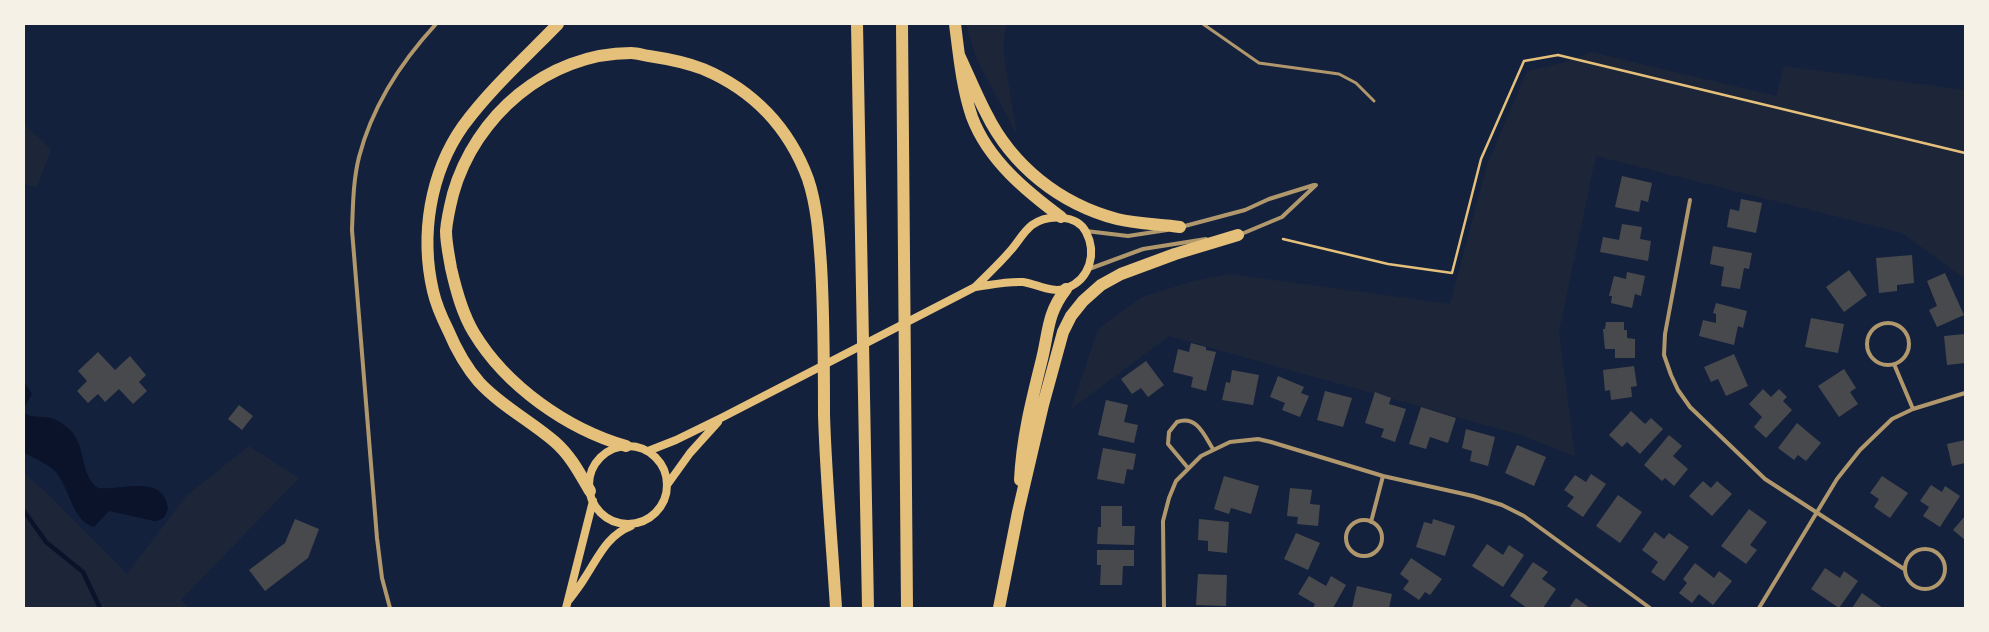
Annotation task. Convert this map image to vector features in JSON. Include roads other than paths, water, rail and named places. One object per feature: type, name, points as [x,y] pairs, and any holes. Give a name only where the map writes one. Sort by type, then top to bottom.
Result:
[{"type":"highway","points":[[558,24],[478,107],[449,148],[438,174],[431,200],[427,232],[427,253],[433,293],[454,344],[469,370],[493,394],[555,442],[564,451],[578,469],[591,496]]},
{"type":"highway","points":[[857,24],[868,608]]},
{"type":"highway","points":[[902,24],[907,608]]},
{"type":"highway","points":[[955,24],[966,94],[978,131],[1009,173],[1032,195],[1061,217]]},
{"type":"highway","points":[[626,446],[598,437],[569,424],[540,403],[498,364],[474,333],[466,315],[454,280],[446,232],[450,204],[466,158],[479,136],[498,112],[522,91],[548,74],[588,59],[632,53],[685,61],[722,77],[746,92],[781,129],[796,153],[809,182],[819,237],[822,289],[825,422],[836,608]]},
{"type":"highway","points":[[959,55],[986,114],[996,130],[1016,157],[1043,183],[1069,200],[1101,214],[1130,221],[1180,227]]},
{"type":"highway","points":[[999,608],[1018,512],[1061,340],[1071,316],[1083,300],[1101,285],[1124,272],[1238,235]]},
{"type":"highway","points":[[1018,512],[1020,466],[1028,412],[1041,363],[1049,320],[1056,302],[1066,288]]},
{"type":"main road","points":[[648,451],[676,440],[723,417],[975,287],[1022,282],[1052,289],[1066,288],[1083,277],[1089,269],[1091,247],[1086,231],[1074,222],[1061,217],[1048,218],[1032,225],[1000,262],[975,287]]},
{"type":"main road","points":[[667,485],[690,453],[723,417]]},
{"type":"main road","points":[[626,446],[637,447],[648,451],[662,466],[667,485],[665,498],[659,509],[650,518],[622,529],[612,537],[567,605],[591,496],[590,478],[594,466],[602,456],[613,449],[626,446]]},
{"type":"main road","points":[[591,496],[601,512],[611,520],[624,524],[638,523]]},
{"type":"street","points":[[390,608],[382,578],[377,538],[352,230],[354,194],[359,159],[368,129],[386,90],[418,44],[436,24]]},
{"type":"street","points":[[1086,231],[1128,236],[1154,233],[1232,213],[1269,199],[1316,185],[1282,216],[1260,227],[1238,235],[1142,249],[1089,269]]},
{"type":"street","points":[[1690,200],[1666,334],[1664,355],[1678,390],[1690,407],[1765,478],[1904,569],[1909,581],[1920,588],[1927,589],[1939,583],[1944,571],[1942,558],[1932,550],[1926,549],[1919,550],[1909,557],[1904,569]]},
{"type":"street","points":[[1885,323],[1898,325],[1908,335],[1909,342],[1906,356],[1894,364],[1881,363],[1875,360],[1868,349],[1869,335],[1878,325],[1885,323]]},
{"type":"street","points":[[1894,364],[1912,410]]},
{"type":"street","points":[[1759,608],[1837,479],[1860,450],[1892,419],[1912,410],[1965,393]]},
{"type":"street","points":[[1188,468],[1168,444],[1169,432],[1176,422],[1182,420],[1194,423],[1199,427],[1213,449]]},
{"type":"street","points":[[1164,608],[1163,521],[1176,481],[1201,456],[1213,449],[1230,442],[1258,439],[1383,476],[1473,496],[1502,505],[1518,513],[1650,608]]},
{"type":"street","points":[[1372,522],[1383,476]]},
{"type":"street","points":[[1360,521],[1372,522],[1380,530],[1382,542],[1376,552],[1359,555],[1354,552],[1347,543],[1348,531],[1355,523],[1360,521]]},
{"type":"lane","points":[[1203,24],[1259,63],[1339,74],[1356,83],[1374,101]]},
{"type":"waterway","points":[[24,511],[46,542],[83,572],[100,608]]}]
